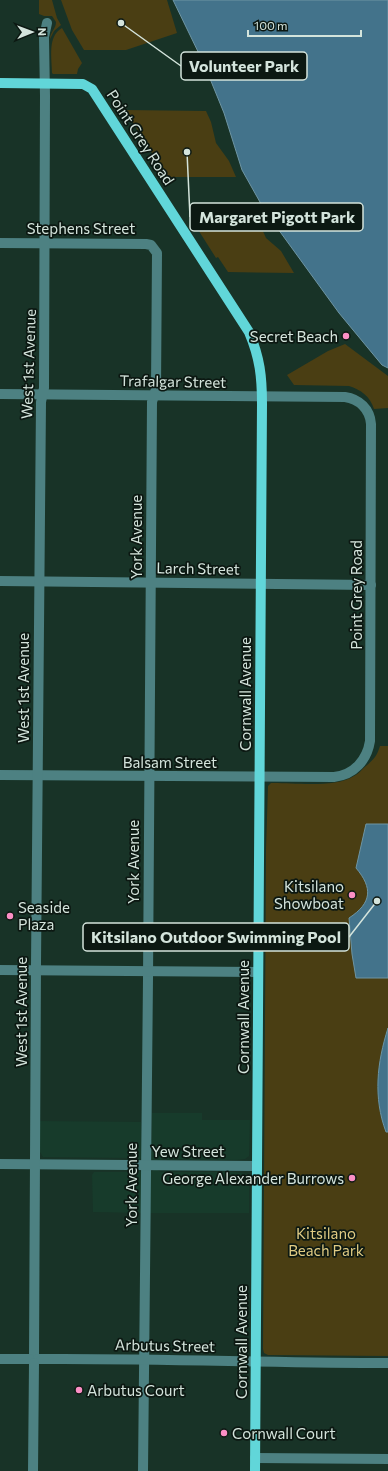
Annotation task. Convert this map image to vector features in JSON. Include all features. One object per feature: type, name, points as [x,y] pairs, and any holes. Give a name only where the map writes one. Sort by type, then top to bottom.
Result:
[{"type":"main road","points":[[0,83],[45,84]]},
{"type":"main road","name":"Point Grey Road","points":[[45,84],[75,84],[88,86],[96,94],[249,332],[256,349],[259,362],[262,377],[262,396]]},
{"type":"main road","name":"Cornwall Avenue","points":[[255,1471],[262,396]]},
{"type":"street","name":"West 1st Avenue","points":[[33,1471],[39,582],[41,402],[44,388],[44,37],[47,23]]},
{"type":"street","name":"Stephens Street","points":[[0,243],[146,244],[151,245],[157,253]]},
{"type":"street","name":"York Avenue","points":[[143,1471],[152,402],[156,389],[157,253]]},
{"type":"street","name":"Trafalgar Street","points":[[0,394],[345,397],[351,398],[363,406],[370,415],[371,424]]},
{"type":"street","name":"Point Grey Road","points":[[360,763],[367,753],[370,741],[371,424]]},
{"type":"street","name":"Larch Street","points":[[0,581],[371,584]]},
{"type":"street","name":"Balsam Street","points":[[0,775],[334,778],[350,772],[360,763]]},
{"type":"street","points":[[0,970],[258,972]]},
{"type":"street","name":"Yew Street","points":[[0,1164],[257,1166]]},
{"type":"street","name":"Arbutus Street","points":[[0,1359],[388,1363]]},
{"type":"street","points":[[255,1458],[388,1459]]},
{"type":"shaded area","points":[[152,1113],[202,1113],[202,1120],[250,1120],[249,1156],[245,1159],[236,1160],[151,1160],[150,1144],[152,1139]]},
{"type":"shaded area","points":[[40,1121],[141,1122],[142,1157],[140,1160],[132,1161],[128,1158],[43,1157],[40,1152]]},
{"type":"shaded area","points":[[139,1170],[141,1172],[142,1213],[93,1212],[92,1175],[94,1172],[129,1172]]},
{"type":"shaded area","points":[[153,1170],[161,1172],[235,1172],[247,1174],[249,1179],[249,1213],[150,1213],[151,1172]]},
{"type":"green space","points":[[39,0],[52,0],[57,18],[61,25],[54,31],[50,39],[56,22],[52,16],[44,16],[39,14]]},
{"type":"green space","points":[[61,0],[167,0],[177,33],[126,50],[84,50],[72,30]]},
{"type":"green space","points":[[62,28],[82,63],[77,74],[52,73],[52,42],[54,36]]},
{"type":"green space","points":[[125,110],[206,111],[211,122],[216,143],[229,161],[236,177],[167,177]]},
{"type":"green space","points":[[197,228],[262,229],[266,238],[281,251],[294,273],[228,272],[218,257],[216,258]]},
{"type":"green space","points":[[345,344],[388,376],[388,408],[374,409],[370,400],[364,394],[349,386],[294,385],[287,375],[328,351]]},
{"type":"green space","name":"Kitsilano Beach Park","points":[[380,746],[388,746],[388,1028],[381,1054],[378,1092],[382,1118],[386,1132],[388,1132],[388,1356],[268,1355],[264,1353],[263,1349],[266,849],[268,786],[271,783],[315,784],[346,780],[357,774],[371,761],[376,755]]},
{"type":"water","points":[[173,0],[388,0],[388,368],[382,365],[339,313],[265,211],[242,170],[224,113],[204,64]]},
{"type":"water","points":[[366,824],[388,824],[388,978],[356,978],[352,954],[349,918],[362,907],[368,895],[362,875],[356,868]]},
{"type":"water","points":[[388,1028],[388,1132],[386,1132],[379,1106],[378,1080],[381,1054]]},
{"type":"place","name":"Volunteer Park","points":[[121,23]]},
{"type":"place","name":"Margaret Pigott Park","points":[[187,152]]},
{"type":"place","name":"Secret Beach","points":[[346,336]]},
{"type":"place","name":"Kitsilano Showboat","points":[[352,895]]},
{"type":"place","name":"Kitsilano Outdoor Swimming Pool","points":[[377,901]]},
{"type":"place","name":"Seaside Plaza","points":[[10,916]]},
{"type":"place","name":"George Alexander Burrows","points":[[352,1178]]},
{"type":"place","name":"Arbutus Court","points":[[79,1390]]},
{"type":"place","name":"Cornwall Court","points":[[224,1433]]}]
